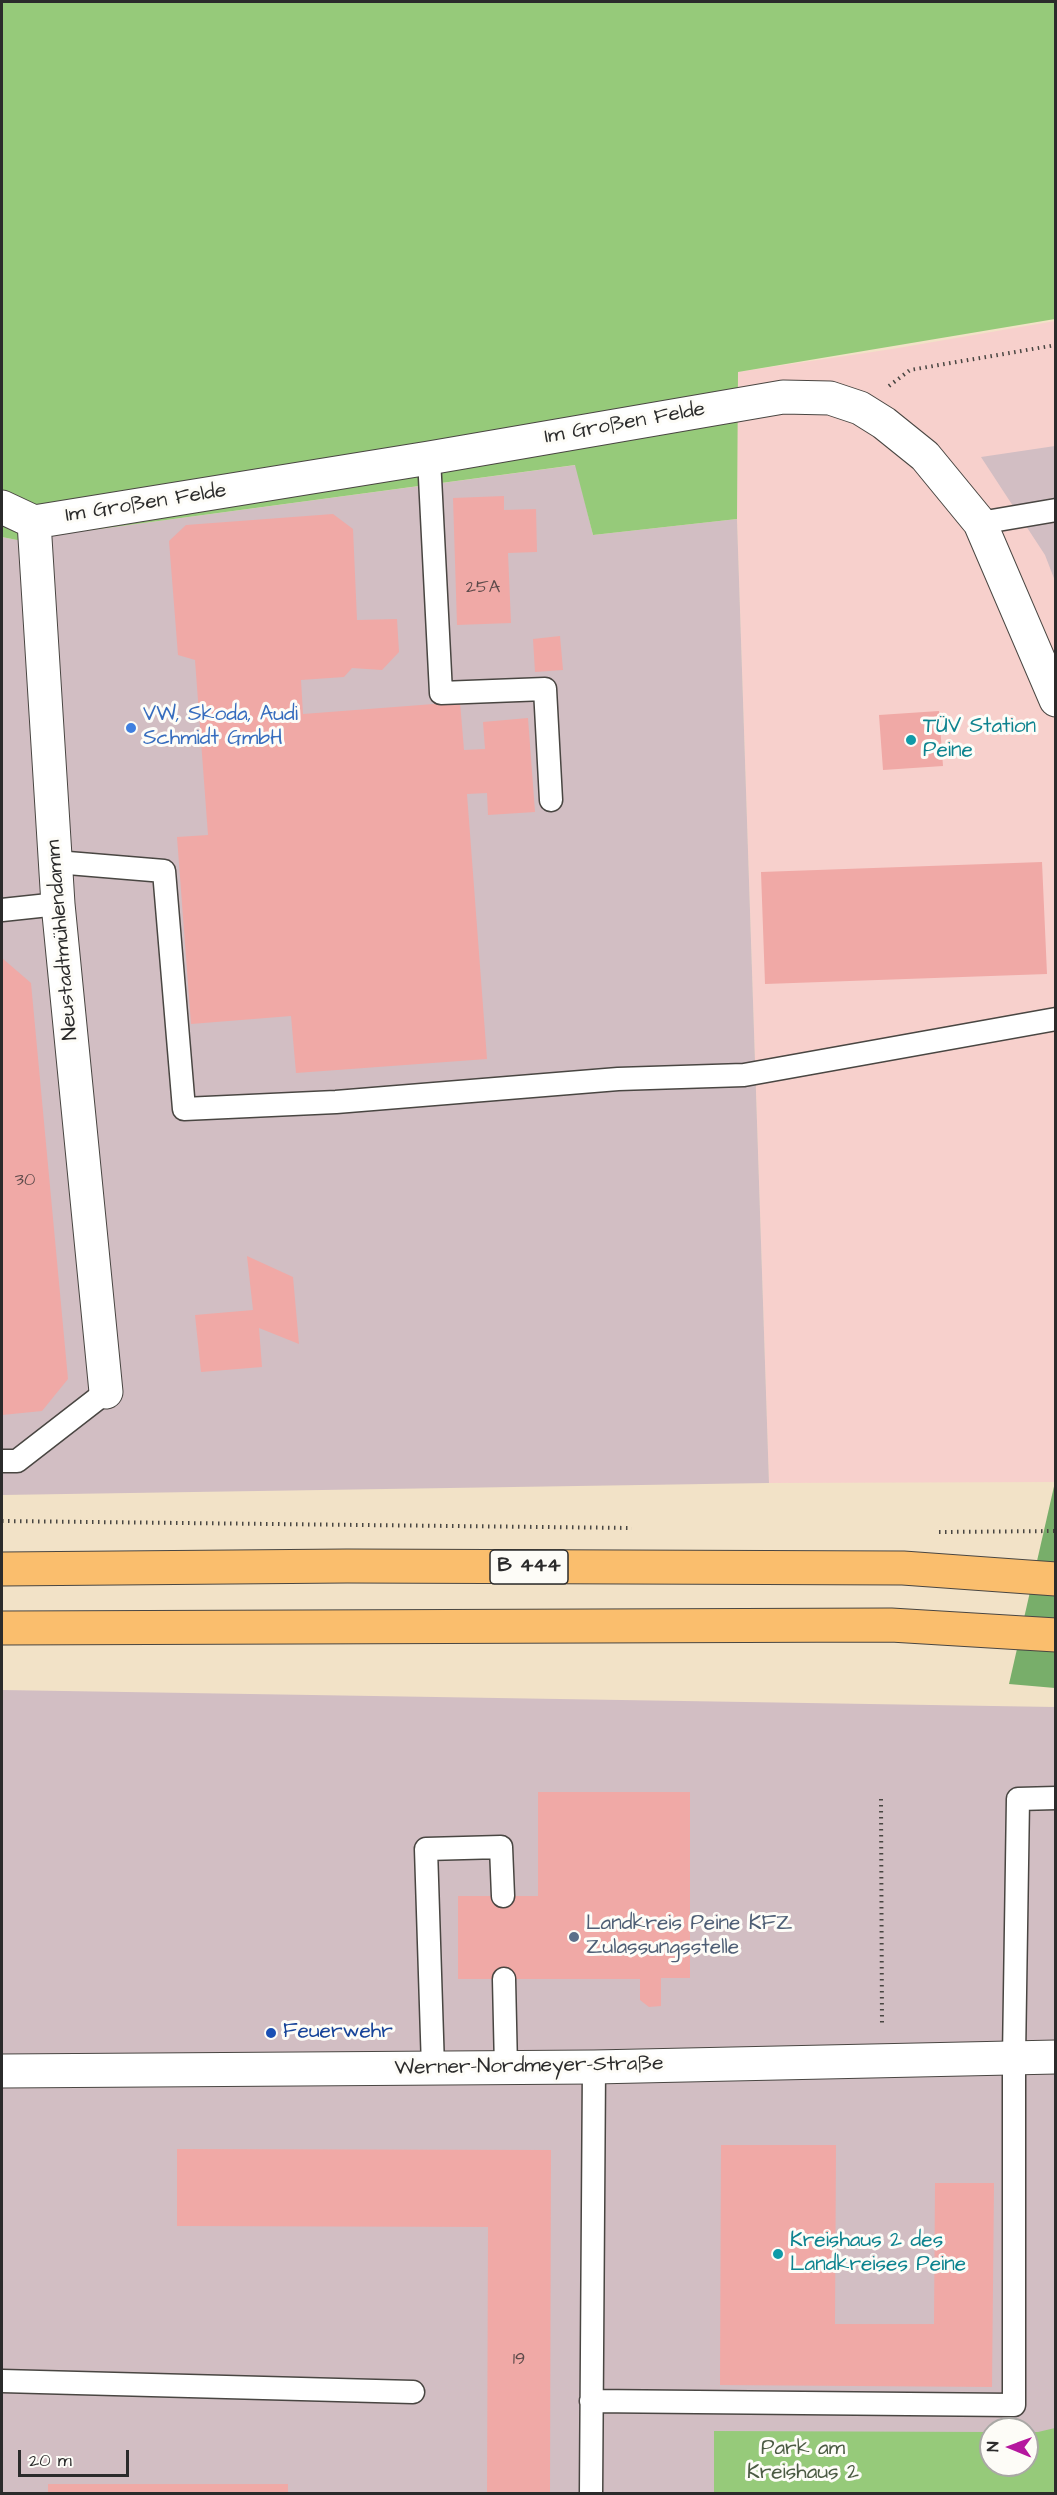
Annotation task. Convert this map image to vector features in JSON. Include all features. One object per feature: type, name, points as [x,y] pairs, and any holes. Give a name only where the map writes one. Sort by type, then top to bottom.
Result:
[{"type":"highway","name":"B 444","points":[[2,1569],[335,1566],[903,1568],[1056,1579]]},
{"type":"highway","points":[[2,1628],[891,1625],[1056,1635]]},
{"type":"street","name":"Im Großen Felde","points":[[34,522],[429,458],[783,397],[830,398],[860,408],[884,423],[925,456],[980,523],[1056,700]]},
{"type":"street","points":[[2,507],[34,522]]},
{"type":"street","name":"Neustadtmühlendamm","points":[[34,522],[58,904],[106,1392]]},
{"type":"street","name":"Werner-Nordmeyer-Straße","points":[[2,2071],[594,2067],[1056,2057]]},
{"type":"lane","points":[[429,458],[441,693],[545,689],[551,800]]},
{"type":"lane","points":[[980,523],[1056,510]]},
{"type":"lane","points":[[56,862],[164,871],[184,1109],[336,1102],[618,1079],[744,1075],[1056,1019]]},
{"type":"lane","points":[[2,910],[58,904]]},
{"type":"lane","points":[[2,1461],[17,1461],[106,1392]]},
{"type":"lane","points":[[591,2402],[1014,2405],[1014,2057],[1018,1798],[1056,1798]]},
{"type":"lane","points":[[433,2068],[426,1849],[501,1847],[502,1896]]},
{"type":"lane","points":[[504,1979],[506,2068]]},
{"type":"lane","points":[[591,2493],[594,2067]]},
{"type":"lane","points":[[2,2381],[413,2392]]},
{"type":"path","points":[[860,408],[910,370],[1056,345]]},
{"type":"path","points":[[2,1521],[636,1528]]},
{"type":"path","points":[[935,1532],[1056,1532]]},
{"type":"path","points":[[881,1799],[882,2060]]},
{"type":"shaded area","points":[[1055,321],[1055,1482],[769,1483],[737,519],[737,372],[892,349]]},
{"type":"shaded area","points":[[1055,446],[1055,581],[1045,555],[981,457]]},
{"type":"shaded area","points":[[576,465],[593,535],[737,519],[769,1483],[2,1495],[2,537],[17,540]]},
{"type":"shaded area","points":[[2,1690],[1055,1707],[1055,2493],[2,2493]]},
{"type":"green space","points":[[2,2],[1055,2],[1055,319],[738,372],[737,519],[593,535],[575,465],[17,540],[2,537]]},
{"type":"green space","points":[[1055,1482],[1055,1688],[1009,1684]]},
{"type":"green space","name":"Park am Kreishaus 2","points":[[1055,2428],[1055,2493],[714,2493],[714,2431],[979,2432],[979,2477],[1039,2477],[1039,2432]]},
{"type":"building","points":[[504,496],[504,510],[536,509],[537,552],[508,553],[511,623],[457,625],[453,498]]},
{"type":"building","points":[[333,514],[353,529],[357,620],[397,619],[399,652],[382,670],[352,668],[344,677],[301,680],[303,714],[460,702],[464,750],[485,749],[483,722],[528,718],[535,812],[488,815],[487,793],[467,794],[487,1059],[296,1073],[291,1016],[191,1024],[177,837],[208,835],[195,660],[178,655],[169,541],[186,525]]},
{"type":"building","points":[[560,636],[563,670],[535,672],[533,639]]},
{"type":"building","name":"TÜV Station Peine","points":[[939,711],[943,766],[883,770],[879,715]]},
{"type":"building","points":[[1042,862],[1047,974],[765,984],[761,872]]},
{"type":"building","points":[[2,958],[31,983],[68,1379],[42,1411],[2,1415]]},
{"type":"building","points":[[247,1256],[293,1277],[299,1344],[259,1328],[262,1367],[201,1372],[195,1315],[253,1310]]},
{"type":"building","name":"Landkreis Peine KFZ Zulassungsstelle","points":[[538,1792],[690,1792],[690,1978],[661,1978],[661,2006],[649,2007],[640,2000],[640,1979],[458,1979],[458,1896],[538,1896]]},
{"type":"building","name":"Kreishaus 2 des Landkreises Peine","points":[[721,2145],[836,2145],[835,2324],[934,2324],[935,2183],[994,2183],[992,2387],[720,2385]]},
{"type":"building","points":[[177,2149],[551,2150],[550,2494],[487,2494],[488,2227],[177,2226]]},
{"type":"building","points":[[48,2484],[288,2484],[288,2494],[48,2494]]},
{"type":"place","name":"VW, Skoda, Audi Schmidt GmbH","points":[[131,728]]},
{"type":"place","name":"TÜV Station Peine","points":[[911,740]]},
{"type":"place","name":"Landkreis Peine KFZ Zulassungsstelle","points":[[574,1937]]},
{"type":"place","name":"Feuerwehr","points":[[271,2033]]},
{"type":"place","name":"Kreishaus 2 des Landkreises Peine","points":[[778,2254]]}]
